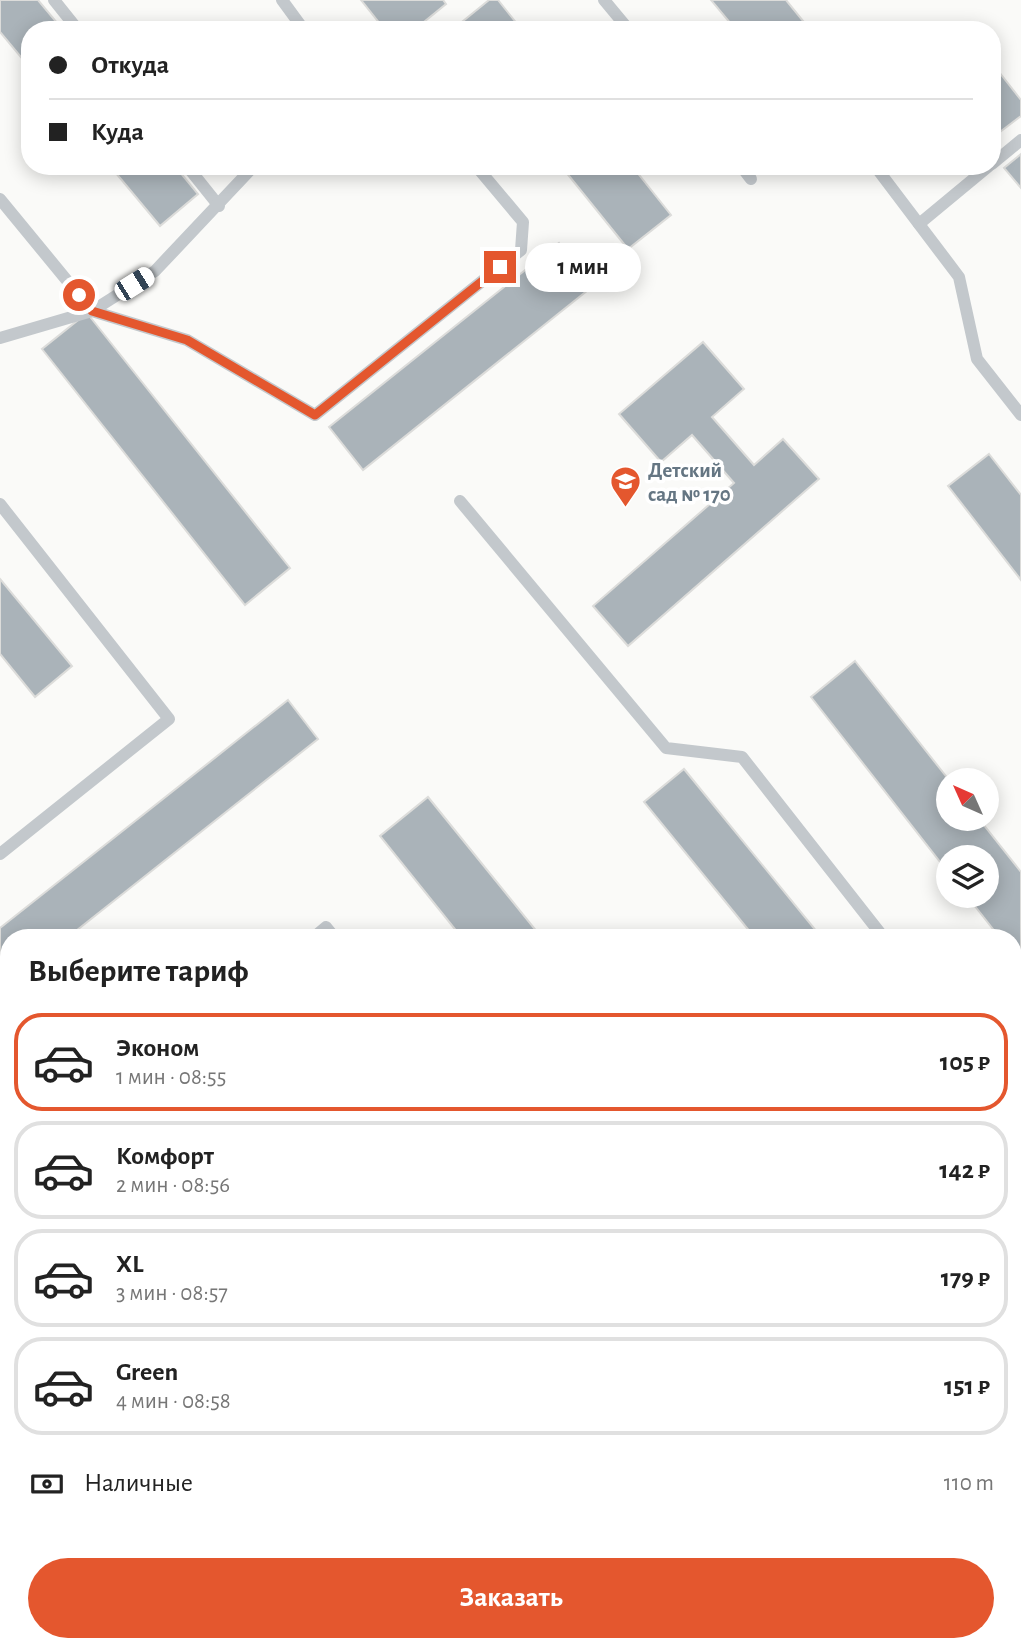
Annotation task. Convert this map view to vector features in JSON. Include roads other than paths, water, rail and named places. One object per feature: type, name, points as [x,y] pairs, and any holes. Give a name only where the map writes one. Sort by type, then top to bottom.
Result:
[{"type":"lane","points":[[54,0],[71,21]]},
{"type":"lane","points":[[282,0],[297,21]]},
{"type":"lane","points":[[604,0],[622,21]]},
{"type":"lane","points":[[1001,157],[1021,140]]},
{"type":"lane","points":[[194,175],[219,206]]},
{"type":"lane","points":[[0,338],[92,311],[155,271],[246,175]]},
{"type":"lane","points":[[0,199],[92,311],[187,340],[315,415],[521,250],[523,222],[484,175]]},
{"type":"lane","points":[[748,175],[751,179]]},
{"type":"lane","points":[[882,175],[959,277],[977,359],[1021,415]]},
{"type":"lane","points":[[919,224],[979,175]]},
{"type":"lane","points":[[460,500],[666,748],[742,757],[877,929]]},
{"type":"lane","points":[[0,505],[169,719],[0,854]]},
{"type":"place","name":"Детский сад № 170","points":[[625,509]]}]
